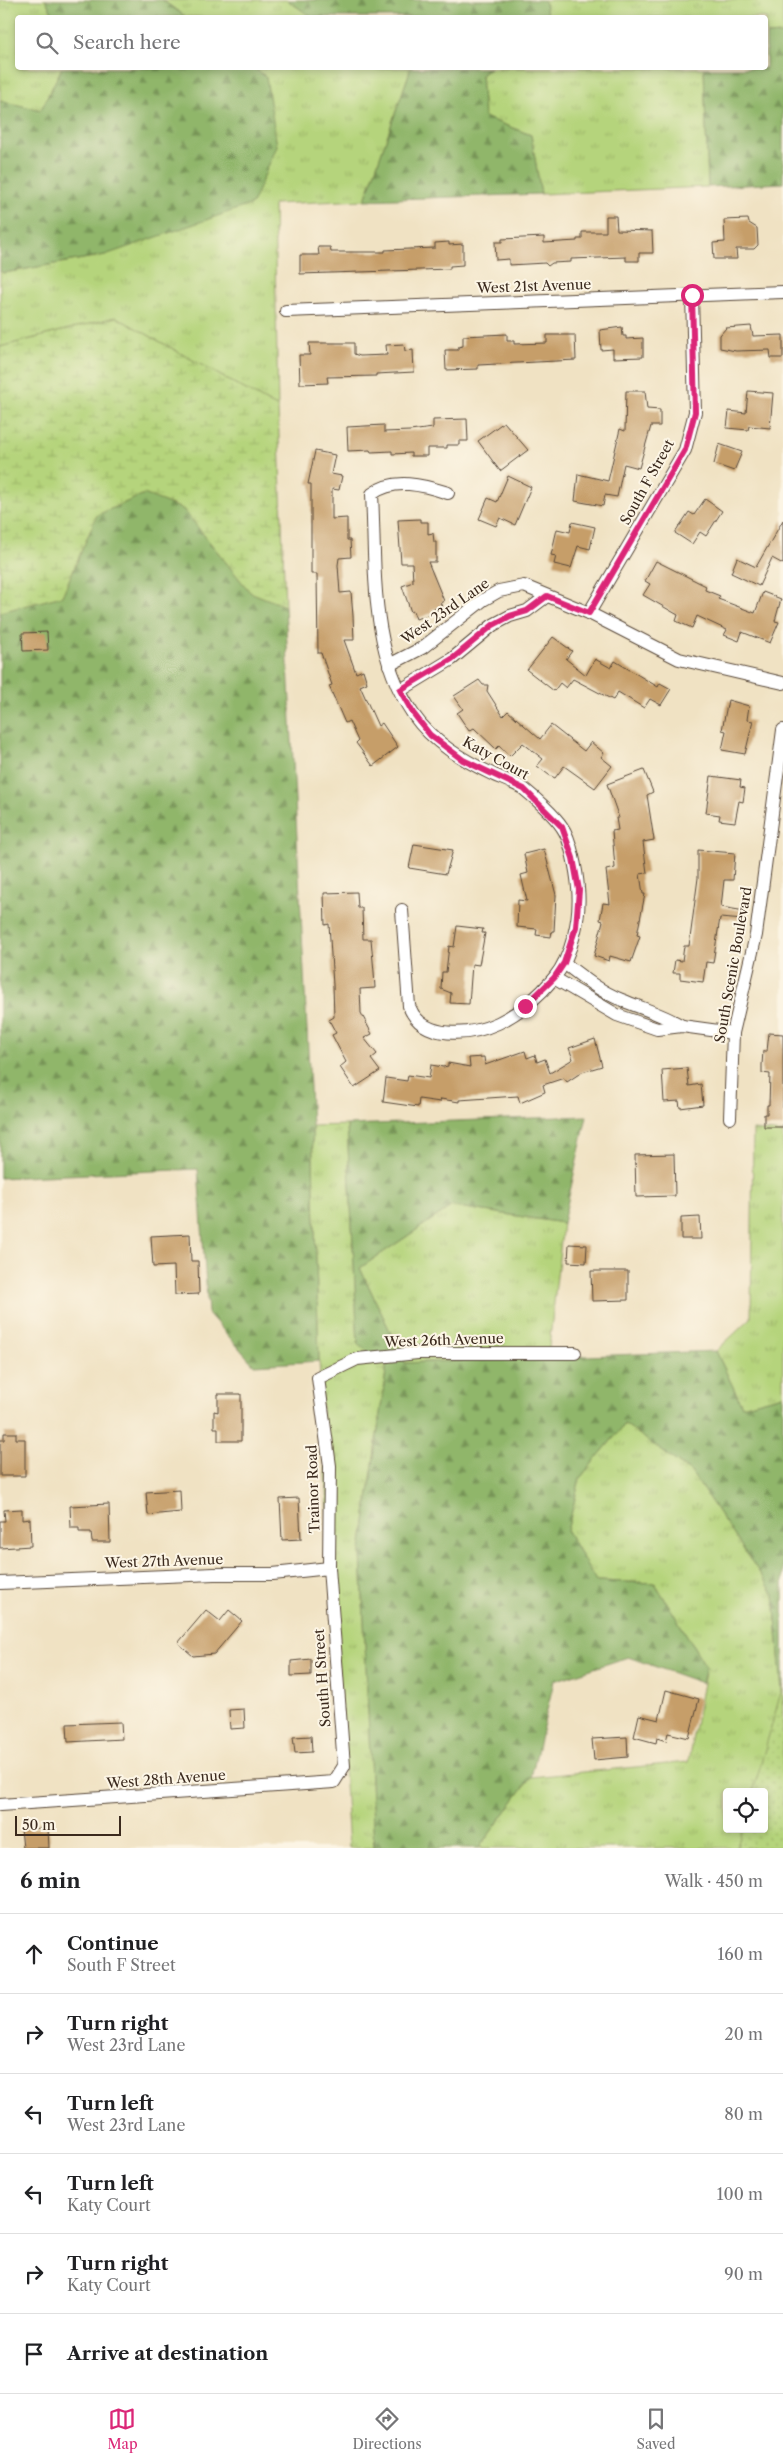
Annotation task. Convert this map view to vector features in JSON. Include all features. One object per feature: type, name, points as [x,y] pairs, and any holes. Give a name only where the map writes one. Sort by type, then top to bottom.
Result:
[{"type":"street","name":"West 21st Avenue","points":[[286,310],[783,292]]},
{"type":"street","name":"South F Street","points":[[589,613],[685,450],[695,412],[692,295]]},
{"type":"street","name":"Katy Court","points":[[402,910],[409,1006],[414,1018],[429,1028],[447,1033],[470,1031],[498,1023],[525,1006],[554,978],[564,963],[576,927],[579,890],[573,858],[562,827],[524,789],[463,760],[430,735],[413,713],[389,666],[379,625],[372,494],[380,488],[391,485],[411,484],[448,493]]},
{"type":"street","name":"West 23rd Lane","points":[[389,666],[422,648],[445,632],[471,608],[500,591],[524,586],[589,613],[679,659],[783,683]]},
{"type":"street","points":[[400,690],[452,659],[493,625],[510,616],[527,611],[547,596]]},
{"type":"street","name":"South Scenic Boulevard","points":[[730,1118],[733,1033],[756,935],[783,730]]},
{"type":"street","points":[[564,963],[595,986],[621,1000],[661,1014],[682,1026]]},
{"type":"street","points":[[554,978],[617,1015],[657,1029],[682,1026],[733,1033]]},
{"type":"street","name":"West 26th Avenue","points":[[318,1378],[357,1359],[374,1357],[418,1353],[575,1353]]},
{"type":"street","name":"Trainor Road","points":[[318,1378],[330,1466],[329,1568]]},
{"type":"street","name":"West 27th Avenue","points":[[0,1583],[214,1574],[273,1574],[329,1568]]},
{"type":"street","name":"South H Street","points":[[329,1568],[344,1766],[334,1782]]},
{"type":"street","name":"West 28th Avenue","points":[[0,1805],[334,1782]]},
{"type":"green space","points":[[0,0],[46,0],[53,15],[15,15],[15,70],[61,70],[41,110],[0,101]]},
{"type":"green space","points":[[46,0],[162,0],[183,15],[53,15]]},
{"type":"green space","points":[[162,0],[287,0],[309,15],[183,15]]},
{"type":"green space","points":[[287,0],[544,0],[548,15],[309,15]]},
{"type":"green space","points":[[544,0],[783,0],[783,34],[768,35],[768,15],[547,15]]},
{"type":"green space","points":[[783,34],[783,183],[708,187],[704,70],[768,70],[768,35]]},
{"type":"green space","points":[[61,70],[257,70],[266,77],[277,146],[252,204],[105,255],[4,273],[0,271],[0,101],[41,110]]},
{"type":"green space","points":[[257,70],[410,70],[365,200],[274,204],[278,408],[116,317],[0,347],[0,271],[4,273],[105,255],[266,77]]},
{"type":"green space","points":[[410,70],[487,70],[481,75],[484,117],[531,135],[541,194],[365,200]]},
{"type":"green space","points":[[487,70],[704,70],[708,187],[541,194],[531,135],[484,117],[481,75]]},
{"type":"green space","points":[[116,317],[278,408],[285,606],[250,592],[183,509],[144,494],[97,515],[62,596],[0,612],[0,347]]},
{"type":"green space","points":[[144,494],[183,509],[250,592],[285,606],[312,1126],[319,1361],[254,1365],[208,1313],[198,1169],[0,1178],[0,612],[62,596],[97,515]]},
{"type":"green space","points":[[587,1116],[563,1223],[452,1206],[360,1268],[405,1363],[716,1351],[742,1406],[783,1395],[783,1703],[774,1594],[691,1472],[625,1424],[580,1478],[567,1531],[596,1581],[655,1583],[706,1667],[702,1683],[628,1657],[554,1681],[531,1777],[479,1848],[374,1848],[361,1551],[387,1364],[358,1345],[347,1125]]},
{"type":"green space","points":[[347,1125],[358,1344],[387,1364],[361,1551],[374,1848],[349,1848],[319,1361],[312,1126]]},
{"type":"green space","points":[[753,1130],[783,1133],[783,1395],[742,1406],[716,1351],[751,1318]]},
{"type":"green space","points":[[452,1206],[563,1223],[548,1356],[405,1363],[360,1268]]},
{"type":"green space","points":[[625,1424],[691,1472],[774,1594],[783,1703],[758,1788],[723,1788],[723,1833],[743,1833],[738,1848],[479,1848],[531,1777],[688,1762],[706,1667],[655,1583],[596,1581],[567,1531],[580,1478]]},
{"type":"green space","points":[[783,1685],[783,1848],[737,1848],[741,1833],[768,1833],[768,1788],[754,1788]]},
{"type":"building","points":[[606,216],[616,216],[617,230],[652,231],[653,253],[639,253],[639,261],[626,261],[626,257],[571,259],[571,262],[552,263],[548,266],[545,263],[509,265],[509,259],[496,260],[495,242],[502,242],[502,239],[544,237],[544,243],[577,241],[577,239],[582,239],[582,232],[606,232]]},
{"type":"building","points":[[748,219],[749,223],[757,228],[758,245],[754,249],[736,249],[737,259],[714,259],[713,243],[725,242],[724,220]]},
{"type":"building","points":[[449,242],[449,245],[463,244],[463,265],[450,266],[450,269],[300,274],[300,255],[319,255],[318,247],[330,247],[331,252],[385,252],[385,250],[435,248],[435,243]]},
{"type":"building","points":[[751,326],[753,336],[783,335],[783,358],[771,358],[770,350],[736,351],[720,348],[720,335],[726,328]]},
{"type":"building","points":[[622,327],[623,336],[626,336],[626,339],[643,338],[643,357],[613,358],[613,349],[601,350],[600,330]]},
{"type":"building","points":[[507,334],[507,341],[514,341],[514,344],[547,343],[547,335],[575,335],[576,360],[478,365],[478,369],[446,370],[445,350],[458,350],[458,347],[463,346],[463,336]]},
{"type":"building","points":[[309,343],[354,343],[354,354],[360,356],[387,355],[386,345],[404,344],[405,351],[413,350],[414,372],[376,374],[376,376],[327,377],[328,383],[300,384],[299,355],[310,355]]},
{"type":"building","points":[[626,391],[645,391],[647,409],[660,410],[660,426],[651,426],[639,468],[624,464],[617,497],[605,495],[603,506],[575,501],[578,474],[608,481],[620,429],[625,431]]},
{"type":"building","points":[[748,391],[773,393],[770,428],[749,426],[748,430],[727,428],[729,411],[746,413]]},
{"type":"building","points":[[467,419],[468,441],[459,441],[459,445],[447,445],[447,448],[427,448],[427,456],[411,456],[411,453],[392,454],[392,451],[348,451],[347,427],[384,425],[384,432],[410,431],[433,428],[433,420]]},
{"type":"building","points":[[504,422],[528,450],[500,471],[478,441]]},
{"type":"building","points":[[719,444],[742,452],[734,471],[714,464]]},
{"type":"building","points":[[315,451],[335,455],[331,474],[342,476],[339,490],[332,489],[332,519],[347,518],[347,540],[350,540],[351,557],[339,558],[338,565],[340,593],[351,592],[353,616],[354,640],[344,640],[356,673],[363,670],[367,683],[360,686],[378,726],[382,723],[398,747],[373,766],[356,743],[358,741],[349,721],[345,723],[329,686],[332,685],[321,653],[318,653],[317,574],[311,574],[311,484],[308,484]]},
{"type":"building","points":[[508,476],[531,487],[515,525],[500,518],[496,526],[479,519],[488,498],[497,502]]},
{"type":"building","points":[[705,499],[722,511],[706,536],[700,532],[692,544],[675,533],[689,512],[694,515]]},
{"type":"building","points":[[420,519],[420,522],[428,522],[428,534],[433,533],[434,542],[436,542],[436,562],[428,562],[444,601],[440,603],[442,606],[431,610],[432,613],[416,619],[413,611],[411,612],[402,586],[413,582],[412,563],[401,563],[398,520]]},
{"type":"building","points":[[783,520],[783,564],[772,558],[759,586],[731,573],[737,558],[756,567]]},
{"type":"building","points":[[572,522],[595,527],[590,549],[578,546],[571,568],[554,564],[556,556],[551,555],[557,529],[570,532]]},
{"type":"building","points":[[656,561],[706,586],[705,590],[720,596],[718,599],[755,613],[763,592],[781,599],[775,621],[779,622],[770,643],[742,632],[739,641],[724,635],[727,630],[697,616],[692,628],[676,621],[678,615],[643,595],[650,584],[645,581]]},
{"type":"building","points":[[47,632],[48,650],[23,651],[22,633]]},
{"type":"building","points":[[553,637],[572,651],[566,659],[586,675],[595,659],[611,668],[615,661],[658,687],[660,683],[671,689],[661,705],[650,699],[644,708],[618,692],[613,700],[573,679],[566,688],[560,683],[554,691],[527,670]]},
{"type":"building","points":[[479,680],[483,685],[488,685],[487,691],[503,716],[508,711],[540,739],[551,725],[584,751],[591,742],[604,753],[601,757],[612,766],[595,788],[564,766],[555,778],[549,775],[537,766],[543,759],[523,743],[510,756],[499,746],[496,749],[474,728],[469,731],[457,713],[463,709],[454,696]]},
{"type":"building","points":[[728,700],[749,706],[747,720],[753,721],[745,754],[722,750],[726,731],[722,730]]},
{"type":"building","points":[[644,770],[653,792],[647,795],[654,840],[643,842],[647,873],[640,874],[643,894],[645,894],[637,935],[640,936],[631,962],[610,956],[609,961],[594,956],[603,921],[600,920],[603,903],[610,904],[606,870],[615,868],[612,831],[618,830],[616,818],[619,818],[607,784]]},
{"type":"building","points":[[711,776],[741,780],[740,787],[745,788],[743,802],[739,801],[735,822],[719,820],[720,815],[706,813]]},
{"type":"building","points":[[414,844],[453,850],[446,874],[409,868]]},
{"type":"building","points":[[544,849],[556,895],[554,931],[552,931],[551,937],[536,935],[537,929],[517,927],[518,900],[527,901],[521,875],[528,873],[524,854]]},
{"type":"building","points":[[698,850],[735,853],[733,880],[724,880],[721,907],[745,911],[744,920],[720,918],[713,963],[706,962],[703,982],[680,979],[680,973],[673,973],[675,960],[682,961],[684,946],[689,946],[698,878]]},
{"type":"building","points":[[357,892],[358,908],[362,908],[363,939],[371,939],[375,988],[360,989],[361,1013],[372,1034],[364,1038],[377,1054],[371,1059],[380,1071],[354,1088],[340,1067],[346,1062],[332,1035],[336,1033],[329,1020],[334,1017],[333,985],[329,924],[325,925],[324,893]]},
{"type":"building","points":[[457,926],[483,929],[482,933],[485,933],[479,965],[472,964],[469,1004],[450,1003],[451,993],[441,989],[442,972],[446,972],[449,946],[454,947]]},
{"type":"building","points":[[769,1033],[783,1034],[783,1127],[764,1127],[764,1114],[767,1114],[767,1105],[769,1105],[770,1074],[762,1073],[762,1065],[763,1051],[767,1051]]},
{"type":"building","points":[[595,1039],[602,1066],[582,1072],[567,1082],[564,1078],[543,1085],[545,1092],[520,1103],[518,1096],[459,1100],[459,1102],[441,1099],[440,1102],[419,1099],[418,1107],[383,1102],[386,1078],[407,1081],[408,1075],[429,1078],[431,1065],[443,1067],[448,1066],[448,1063],[470,1067],[469,1058],[484,1057],[485,1065],[525,1051],[527,1058],[535,1055],[537,1062],[545,1059],[550,1073],[573,1059],[569,1048]]},
{"type":"building","points":[[687,1068],[689,1086],[701,1084],[703,1105],[680,1108],[679,1101],[664,1102],[662,1070]]},
{"type":"building","points":[[674,1154],[675,1196],[636,1197],[635,1155]]},
{"type":"building","points":[[700,1217],[701,1239],[681,1239],[681,1218]]},
{"type":"building","points":[[190,1234],[191,1261],[198,1261],[199,1294],[175,1295],[174,1266],[153,1267],[151,1236]]},
{"type":"building","points":[[569,1244],[587,1245],[586,1263],[568,1262]]},
{"type":"building","points":[[591,1271],[628,1271],[628,1300],[592,1301]]},
{"type":"building","points":[[218,1394],[241,1394],[241,1441],[218,1441],[218,1428],[214,1428],[214,1411],[218,1412]]},
{"type":"building","points":[[4,1433],[16,1433],[16,1439],[25,1439],[25,1476],[0,1476],[0,1440],[4,1440]]},
{"type":"building","points":[[180,1490],[181,1512],[148,1515],[146,1492]]},
{"type":"building","points":[[299,1498],[301,1539],[282,1540],[280,1499]]},
{"type":"building","points":[[109,1504],[110,1542],[92,1542],[91,1532],[79,1532],[79,1528],[71,1528],[70,1506]]},
{"type":"building","points":[[22,1509],[22,1520],[30,1519],[31,1546],[0,1548],[0,1521],[5,1521],[4,1510]]},
{"type":"building","points":[[206,1610],[220,1621],[229,1610],[242,1621],[214,1654],[193,1656],[178,1643]]},
{"type":"building","points":[[311,1659],[311,1675],[291,1676],[291,1661]]},
{"type":"building","points":[[666,1690],[699,1699],[689,1738],[668,1733],[666,1741],[657,1738],[656,1743],[634,1737],[639,1715],[659,1720]]},
{"type":"building","points":[[244,1709],[245,1728],[230,1729],[229,1710]]},
{"type":"building","points":[[121,1722],[122,1739],[68,1742],[67,1724]]},
{"type":"building","points":[[311,1736],[312,1752],[295,1753],[293,1737]]},
{"type":"building","points":[[627,1737],[628,1757],[594,1760],[592,1739]]},
{"type":"building","points":[[48,1828],[49,1848],[23,1848],[21,1829]]},
{"type":"route","points":[[525,1006],[554,978],[564,963],[576,927],[579,890],[573,858],[562,827],[524,789],[463,760],[430,735],[413,713],[400,690],[452,659],[493,625],[510,616],[527,611],[547,596],[589,613],[685,450],[695,412],[692,295]]}]
